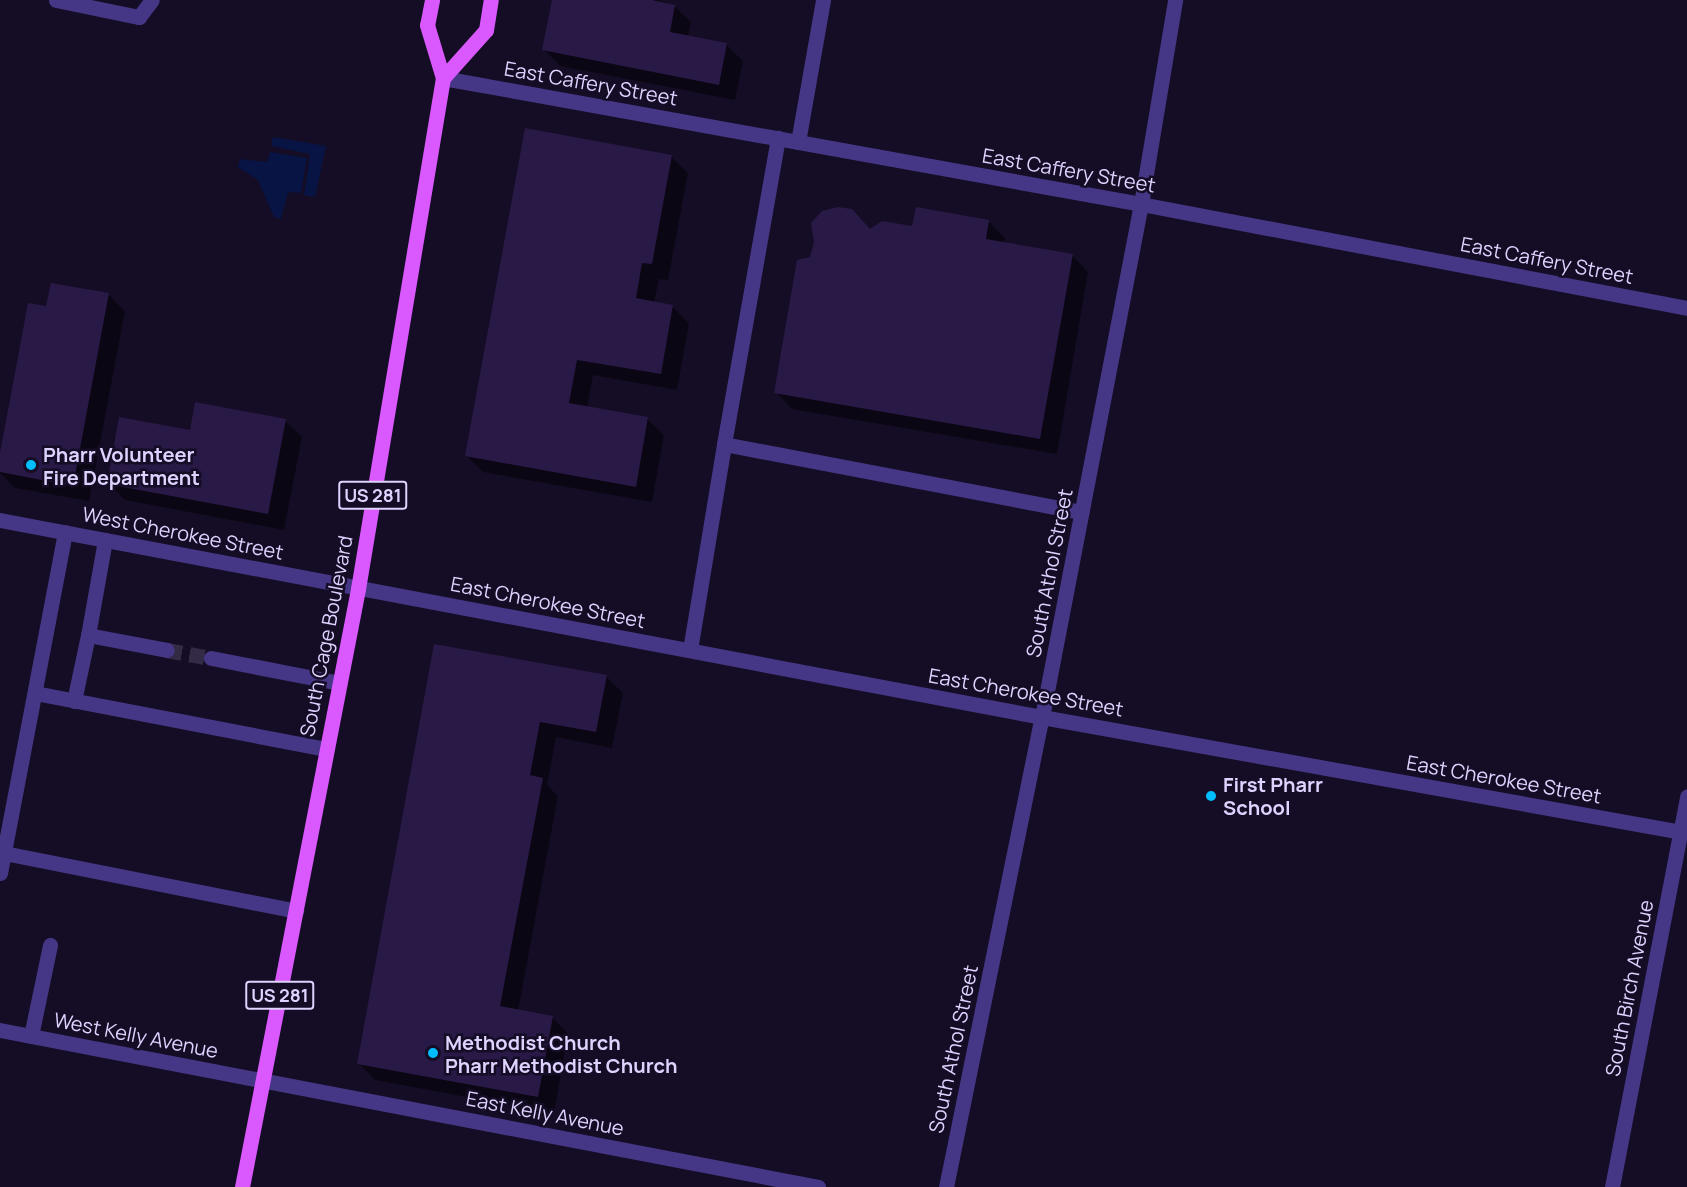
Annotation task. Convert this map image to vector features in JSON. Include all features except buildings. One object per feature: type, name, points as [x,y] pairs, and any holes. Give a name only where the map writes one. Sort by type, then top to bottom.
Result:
[{"type":"main road","points":[[432,0],[428,25],[443,78]]},
{"type":"main road","points":[[443,78],[486,30],[491,0]]},
{"type":"main road","name":"South Cage Boulevard","points":[[242,1187],[358,589],[443,78]]},
{"type":"street","points":[[56,0],[140,17],[152,0]]},
{"type":"street","points":[[798,142],[823,0]]},
{"type":"street","name":"South Athol Street","points":[[946,1187],[1082,512],[1141,204],[1175,0]]},
{"type":"street","name":"East Caffery Street","points":[[443,78],[1141,204],[1687,308]]},
{"type":"street","points":[[690,650],[778,138]]},
{"type":"street","points":[[724,444],[1082,512]]},
{"type":"street","name":"West Cherokee Street","points":[[0,520],[358,589]]},
{"type":"street","points":[[0,873],[65,532]]},
{"type":"street","points":[[74,701],[105,540]]},
{"type":"street","name":"East Cherokee Street","points":[[358,589],[1042,717],[1684,833]]},
{"type":"street","points":[[88,635],[167,650]]},
{"type":"street","points":[[211,658],[340,683]]},
{"type":"street","points":[[35,693],[327,748]]},
{"type":"street","name":"South Birch Avenue","points":[[1612,1187],[1684,833],[1687,796]]},
{"type":"street","points":[[4,853],[296,910]]},
{"type":"street","points":[[32,1036],[50,945]]},
{"type":"street","name":"West Kelly Avenue","points":[[0,1030],[264,1080]]},
{"type":"street","name":"East Kelly Avenue","points":[[264,1080],[818,1187]]},
{"type":"shaded area","points":[[273,137],[326,146],[315,197],[304,195],[310,154],[271,146]]},
{"type":"shaded area","points":[[270,152],[307,158],[301,193],[288,192],[281,219],[274,217],[258,180],[238,167],[240,159],[267,162]]},
{"type":"tunnel","points":[[167,650],[211,658]]},
{"type":"place","name":"Pharr Volunteer Fire Department","points":[[31,465]]},
{"type":"place","name":"First Pharr School","points":[[1211,796]]},
{"type":"place","name":"Methodist Church Pharr Methodist Church","points":[[433,1053]]}]
